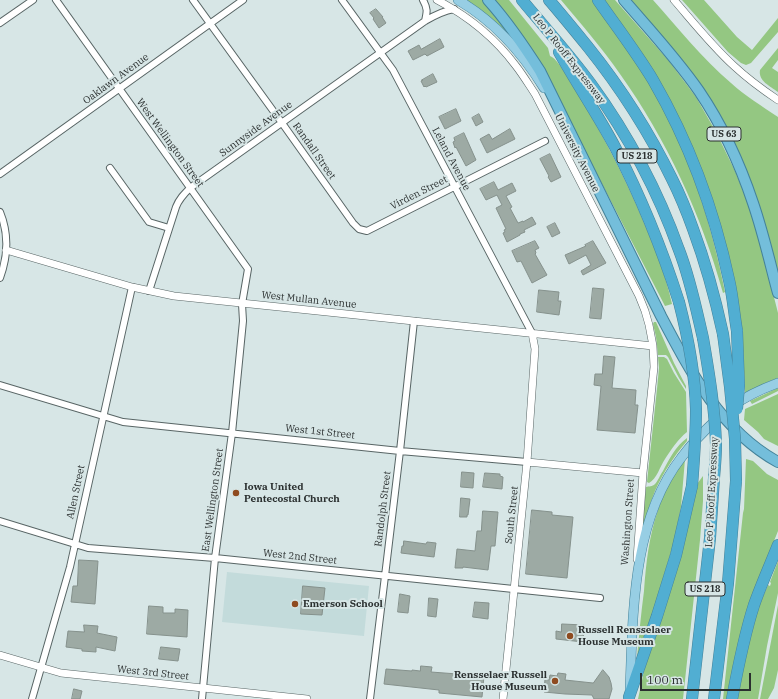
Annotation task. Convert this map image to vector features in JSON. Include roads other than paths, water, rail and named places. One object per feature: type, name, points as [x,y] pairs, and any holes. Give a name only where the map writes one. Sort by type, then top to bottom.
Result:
[{"type":"highway","points":[[488,0],[509,25],[540,71],[679,351],[693,374],[722,415],[739,434],[778,462]]},
{"type":"highway","name":"Leo P Rooff Expressway","points":[[522,0],[591,84],[617,124],[644,170],[668,221],[680,251],[691,287],[710,376],[716,445],[710,538],[692,699]]},
{"type":"highway","name":"Leo P Rooff Expressway","points":[[549,0],[588,47],[626,100],[641,123],[673,180],[709,274],[717,304],[723,334],[730,387],[735,439],[736,481],[728,583],[714,699]]},
{"type":"highway","points":[[598,0],[653,80],[685,144],[707,199],[730,281],[737,331],[739,386],[735,439]]},
{"type":"highway","name":"US 63","points":[[624,0],[687,74],[724,134],[737,162],[761,226],[778,293]]},
{"type":"highway","points":[[544,26],[592,106],[634,186],[667,265],[686,328],[691,355],[696,408],[692,486],[676,555],[629,698]]},
{"type":"highway","points":[[732,699],[739,659],[754,605],[778,545]]},
{"type":"main road","points":[[458,0],[487,21],[501,33],[514,48],[536,74],[566,125]]},
{"type":"main road","points":[[634,597],[649,520],[667,479],[680,458],[704,431],[740,401],[778,383]]},
{"type":"main road","name":"Washington Street","points":[[629,698],[634,597]]},
{"type":"street","points":[[0,23],[33,0]]},
{"type":"street","name":"West Wellington Street","points":[[56,0],[248,269],[242,304]]},
{"type":"street","name":"Randall Street","points":[[193,0],[353,223],[359,229],[367,231]]},
{"type":"street","name":"Oaklawn Avenue","points":[[0,174],[243,0]]},
{"type":"street","name":"Leland Avenue","points":[[342,0],[393,70],[532,333]]},
{"type":"street","points":[[423,0],[428,11],[425,22]]},
{"type":"street","name":"University Avenue","points":[[437,0],[454,9],[468,19],[494,42],[516,66],[535,94],[639,296],[647,318],[653,346]]},
{"type":"street","points":[[674,0],[734,66],[778,100]]},
{"type":"street","name":"Sunnyside Avenue","points":[[149,291],[178,201],[190,188],[425,22],[439,13],[454,9]]},
{"type":"street","name":"Virden Street","points":[[367,231],[545,141]]},
{"type":"street","points":[[110,168],[149,222],[169,228]]},
{"type":"street","points":[[0,212],[6,235],[4,267],[0,278]]},
{"type":"street","name":"West Mullan Avenue","points":[[6,250],[132,287],[174,296],[653,346]]},
{"type":"street","name":"Allen Street","points":[[32,699],[70,568],[132,287]]},
{"type":"street","name":"East Wellington Street","points":[[202,699],[215,558],[232,433],[243,321],[242,304]]},
{"type":"street","name":"Randolph Street","points":[[370,699],[414,321]]},
{"type":"street","name":"South Street","points":[[503,699],[527,462],[535,349],[532,333]]},
{"type":"street","name":"Washington Street","points":[[634,597],[643,473],[653,386],[653,346]]},
{"type":"street","name":"West 1st Street","points":[[0,385],[123,422],[643,473]]},
{"type":"street","name":"West 2nd Street","points":[[0,521],[88,548],[215,558],[600,598]]},
{"type":"street","name":"West 3rd Street","points":[[0,655],[61,674],[307,699]]},
{"type":"place","name":"Iowa United Pentecostal Church","points":[[236,493]]},
{"type":"place","name":"Emerson School","points":[[295,604]]},
{"type":"place","name":"Russell Rensselaer House Museum","points":[[570,636]]},
{"type":"place","name":"Rensselaer Russell House Museum","points":[[555,681]]}]
